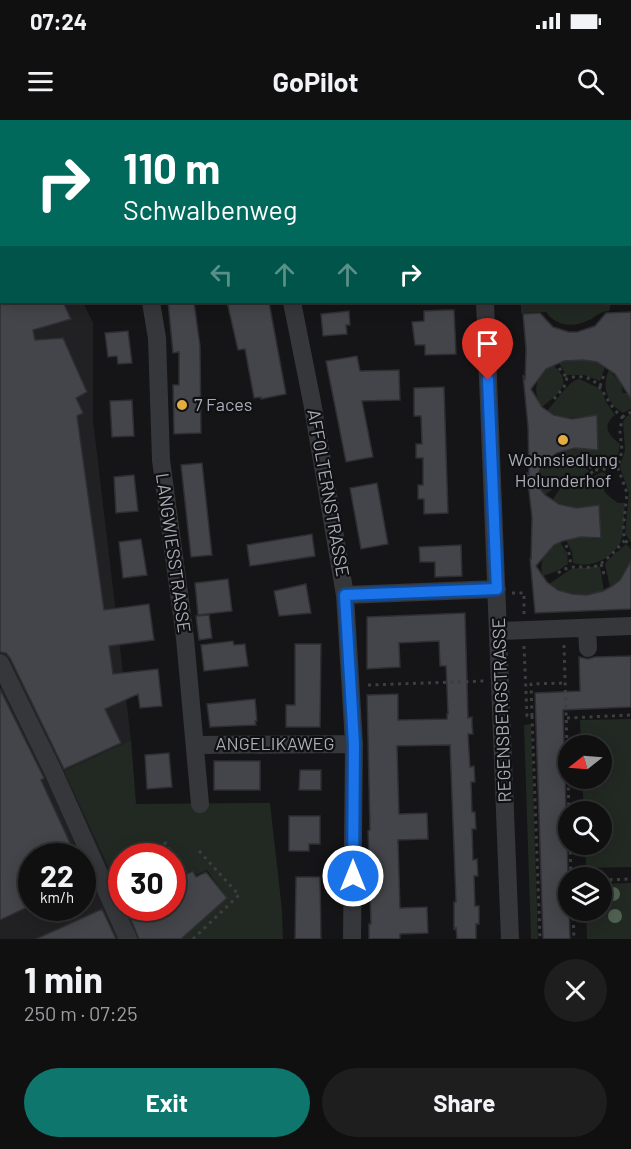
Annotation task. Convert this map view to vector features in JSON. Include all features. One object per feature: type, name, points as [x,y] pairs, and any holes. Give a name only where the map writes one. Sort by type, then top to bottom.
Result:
[{"type":"street","name":"LANGWIESSTRASSE","points":[[151,303],[157,338],[161,460],[185,638],[201,804]]},
{"type":"street","name":"AFFOLTERNSTRASSE","points":[[292,303],[312,402],[345,595],[354,744],[352,939]]},
{"type":"street","name":"REGENSBERGSTRASSE","points":[[485,303],[505,591],[499,632],[510,939]]},
{"type":"street","points":[[345,595],[505,591]]},
{"type":"street","points":[[499,632],[631,626]]},
{"type":"street","points":[[587,628],[588,648]]},
{"type":"street","points":[[0,663],[53,771],[128,939]]},
{"type":"street","name":"ANGELIKAWEG","points":[[196,745],[354,744]]},
{"type":"path","points":[[559,368],[567,378]]},
{"type":"path","points":[[600,386],[605,372]]},
{"type":"path","points":[[567,378],[583,376],[600,386],[610,404],[622,417]]},
{"type":"path","points":[[554,399],[564,387],[567,378]]},
{"type":"path","points":[[622,417],[631,412]]},
{"type":"path","points":[[622,417],[620,432],[622,450],[618,468],[627,494],[624,540],[631,546]]},
{"type":"path","points":[[562,457],[570,464],[587,465],[594,470],[618,468]]},
{"type":"path","points":[[556,487],[579,482],[589,477],[594,470]]},
{"type":"path","points":[[558,573],[571,566],[601,564],[624,540]]},
{"type":"path","points":[[566,545],[571,566]]},
{"type":"path","points":[[601,564],[605,578]]},
{"type":"path","points":[[505,591],[524,593],[524,614]]},
{"type":"path","points":[[563,629],[569,801]]},
{"type":"path","points":[[524,646],[527,716],[532,716]]},
{"type":"path","points":[[362,685],[484,681]]},
{"type":"path","points":[[540,939],[531,684],[565,683]]},
{"type":"path","points":[[566,718],[631,716]]},
{"type":"path","points":[[193,939],[239,895],[199,851]]},
{"type":"path","points":[[612,880],[631,879]]},
{"type":"path","points":[[573,921],[573,939]]},
{"type":"shaded area","points":[[1,303],[83,303],[93,323],[93,420],[131,740],[64,771],[108,867],[108,921],[133,921],[141,939],[0,939]]},
{"type":"shaded area","points":[[521,303],[611,304],[609,311],[602,312],[581,323],[570,325],[554,320],[546,312],[521,313]]},
{"type":"shaded area","points":[[575,359],[597,362],[605,367],[600,381],[584,375],[566,375],[559,363]]},
{"type":"shaded area","points":[[553,365],[563,378],[562,388],[542,407],[537,395],[537,383],[543,373]]},
{"type":"shaded area","points":[[609,370],[621,383],[623,393],[631,393],[631,409],[623,413],[617,409],[607,394],[606,382]]},
{"type":"shaded area","points":[[579,379],[601,389],[615,415],[608,423],[608,431],[620,444],[617,462],[609,468],[597,469],[587,463],[569,460],[563,451],[584,448],[598,450],[597,416],[566,417],[547,411],[567,387]]},
{"type":"shaded area","points":[[631,414],[631,543],[625,533],[629,493],[620,467],[625,450],[623,422]]},
{"type":"shaded area","points":[[555,455],[570,466],[584,466],[589,471],[583,478],[558,485],[545,495],[538,483],[539,473],[541,468]]},
{"type":"shaded area","points":[[602,472],[607,474],[604,488],[607,494],[618,503],[625,503],[621,541],[613,552],[601,561],[587,564],[573,563],[572,552],[566,540],[581,537],[601,539],[599,505],[576,508],[552,501],[561,487],[583,482]]},
{"type":"shaded area","points":[[560,542],[567,553],[568,564],[543,576],[544,556]]},
{"type":"shaded area","points":[[626,544],[631,549],[631,573],[623,573],[620,580],[610,587],[605,564]]},
{"type":"shaded area","points":[[598,566],[604,591],[590,595],[576,595],[549,584],[571,569]]},
{"type":"shaded area","points":[[631,719],[631,867],[586,867],[585,855],[612,855],[612,801],[583,801],[583,789],[612,789],[612,735],[581,735],[580,720]]},
{"type":"shaded area","points":[[531,724],[538,939],[531,939],[524,725]]},
{"type":"shaded area","points":[[131,740],[136,804],[270,803],[283,939],[181,939],[227,898],[207,870],[196,875],[193,870],[186,873],[186,843],[108,843],[108,867],[64,771]]},
{"type":"shaded area","points":[[631,883],[631,939],[587,939],[586,921],[612,921],[612,884]]},
{"type":"building","points":[[5,303],[63,303],[71,319],[33,330],[35,340],[63,338],[87,392],[76,398],[83,413],[77,416],[104,610],[149,604],[154,640],[109,646],[113,674],[158,669],[162,706],[140,708],[138,694],[105,709],[121,743],[64,769],[10,658],[6,653],[0,652],[0,305]]},
{"type":"building","points":[[168,303],[194,303],[200,346],[201,433],[174,434],[173,385],[179,385],[179,352],[173,353]]},
{"type":"building","points":[[227,303],[269,303],[286,394],[261,399],[261,397],[254,398],[245,349],[238,350]]},
{"type":"building","points":[[454,310],[456,354],[425,355],[425,345],[415,345],[412,322],[424,321],[424,311]]},
{"type":"building","points":[[349,311],[350,325],[346,325],[347,334],[323,336],[321,314]]},
{"type":"building","points":[[631,312],[631,399],[615,374],[597,362],[583,360],[564,361],[546,369],[531,389],[542,407],[554,415],[572,419],[597,415],[598,450],[575,448],[557,453],[543,464],[534,481],[545,495],[559,504],[576,508],[599,505],[601,538],[581,537],[563,541],[554,545],[536,566],[547,582],[558,590],[587,595],[603,591],[620,580],[631,561],[631,609],[535,613],[530,558],[531,560],[532,518],[527,473],[529,474],[528,427],[523,375],[525,380],[526,349],[523,314],[540,313],[553,327],[577,332],[595,326],[606,313]]},
{"type":"building","points":[[128,331],[132,363],[118,364],[117,356],[108,357],[105,333]]},
{"type":"building","points":[[357,356],[360,371],[399,370],[400,400],[362,401],[373,457],[346,462],[326,361]]},
{"type":"building","points":[[444,387],[448,513],[424,514],[424,499],[418,499],[418,485],[423,485],[423,458],[416,458],[416,444],[422,444],[421,416],[414,416],[414,388]]},
{"type":"building","points":[[132,400],[134,436],[112,437],[110,401]]},
{"type":"building","points":[[202,463],[212,555],[191,557],[181,465]]},
{"type":"building","points":[[134,475],[138,511],[116,513],[114,477]]},
{"type":"building","points":[[377,483],[388,544],[361,549],[350,488]]},
{"type":"building","points":[[312,534],[315,556],[250,566],[247,545]]},
{"type":"building","points":[[141,539],[147,575],[123,578],[119,542]]},
{"type":"building","points":[[461,545],[462,576],[435,577],[435,562],[420,562],[419,547]]},
{"type":"building","points":[[228,579],[232,611],[198,615],[195,583]]},
{"type":"building","points":[[306,584],[311,613],[279,616],[274,591]]},
{"type":"building","points":[[465,613],[468,718],[472,717],[473,734],[468,734],[470,767],[474,766],[475,782],[471,782],[472,812],[475,812],[476,829],[472,829],[473,860],[477,859],[478,876],[474,876],[475,906],[479,906],[476,939],[457,939],[456,928],[454,929],[454,902],[456,902],[450,745],[397,746],[399,814],[427,813],[428,839],[398,840],[400,908],[427,907],[428,933],[400,934],[400,939],[369,939],[369,924],[371,924],[367,695],[398,694],[398,720],[447,719],[448,714],[446,666],[440,666],[439,641],[399,643],[400,667],[367,669],[367,617]]},
{"type":"building","points":[[209,615],[212,638],[199,640],[196,616]]},
{"type":"building","points":[[233,641],[234,645],[245,644],[248,666],[204,671],[201,645]]},
{"type":"building","points":[[295,644],[321,644],[320,727],[286,727],[286,705],[295,705]]},
{"type":"building","points":[[631,656],[631,707],[563,710],[564,735],[558,735],[558,789],[565,789],[566,801],[558,801],[558,855],[567,855],[568,867],[558,867],[558,921],[569,921],[570,939],[543,939],[535,693],[580,691],[579,657],[588,659]]},
{"type":"building","points":[[0,689],[44,778],[41,780],[70,843],[18,843],[18,912],[0,920]]},
{"type":"building","points":[[255,699],[256,725],[210,727],[207,704]]},
{"type":"building","points":[[169,753],[172,787],[147,789],[145,755]]},
{"type":"building","points":[[214,761],[260,761],[260,790],[214,790]]},
{"type":"building","points":[[300,770],[321,770],[321,790],[299,790]]},
{"type":"building","points":[[289,816],[320,816],[320,844],[309,844],[309,851],[289,851]]},
{"type":"building","points":[[193,871],[196,877],[206,872],[227,898],[181,939],[139,939],[131,921],[186,921],[186,874]]},
{"type":"building","points":[[296,877],[320,877],[321,939],[295,939]]},
{"type":"building","points":[[102,909],[116,939],[36,939],[76,921],[96,921],[96,912]]},
{"type":"place","name":"7 Faces","points":[[182,405]]},
{"type":"place","name":"Wohnsiedlung Holunderhof","points":[[563,440]]},
{"type":"route","points":[[353,876],[354,744],[345,595],[497,589],[488,380]]}]
